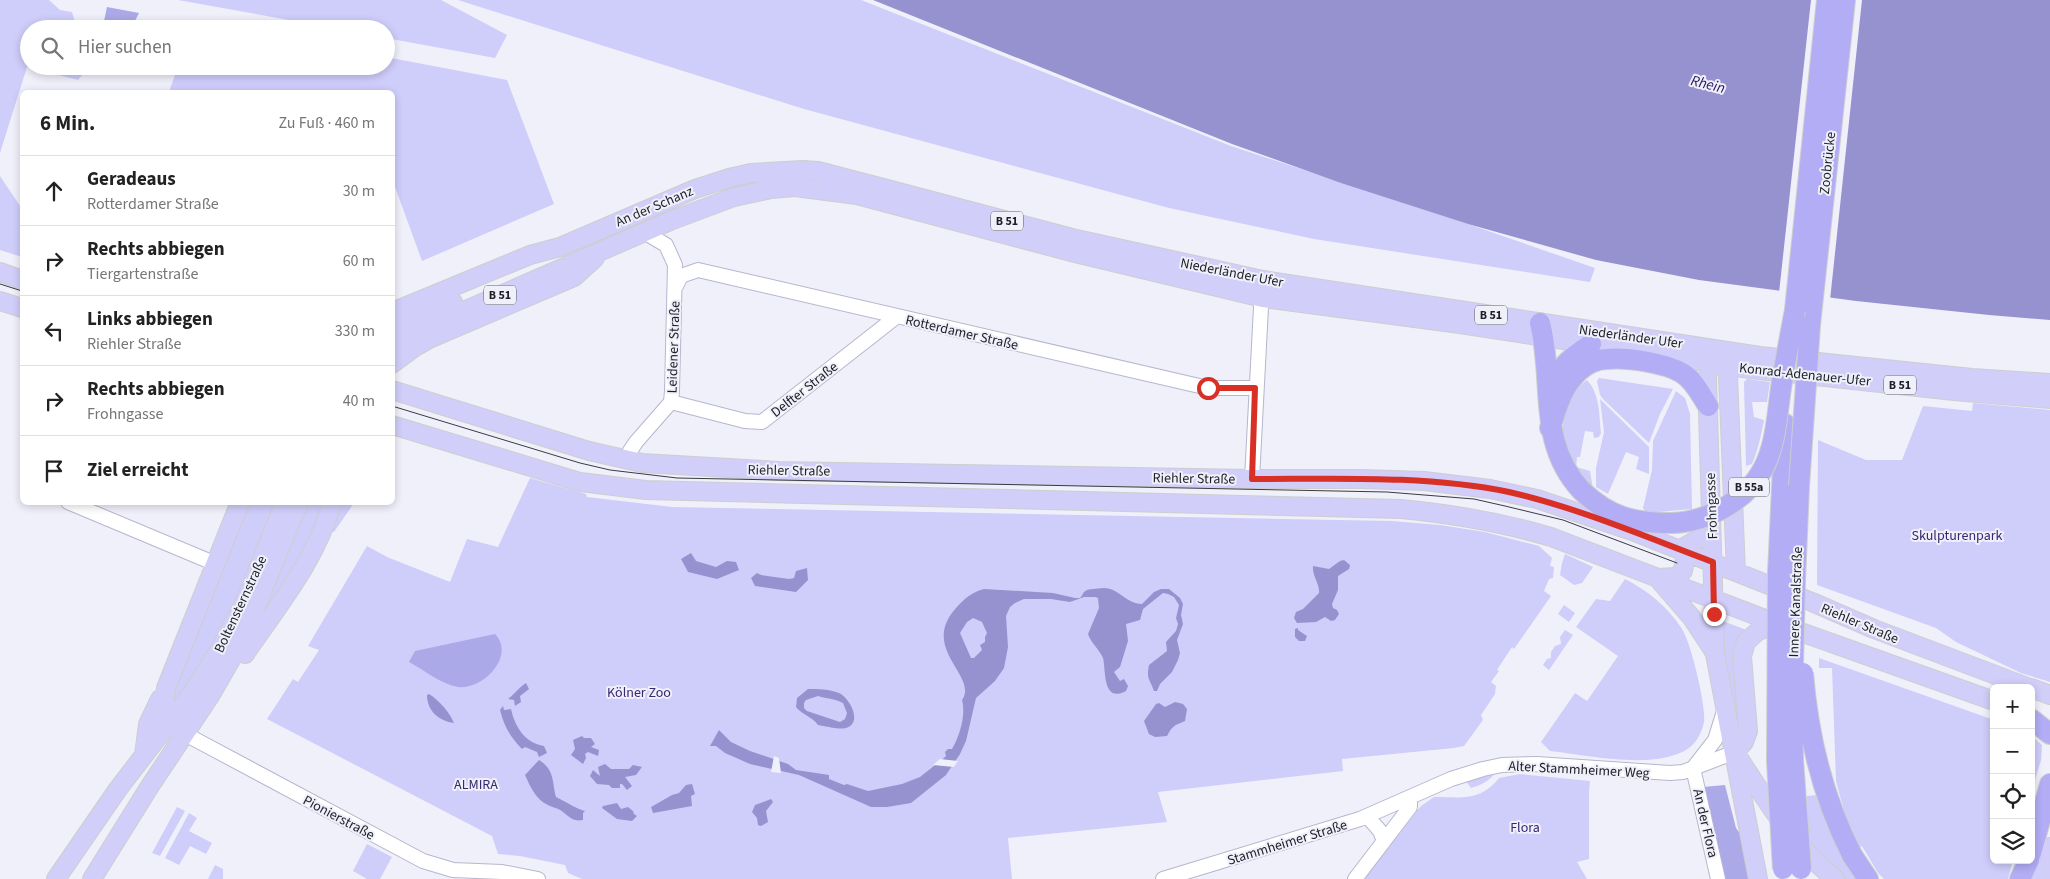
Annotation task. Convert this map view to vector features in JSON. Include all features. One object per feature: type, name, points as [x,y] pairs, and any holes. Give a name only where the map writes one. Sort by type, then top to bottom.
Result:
[{"type":"highway","name":"Zoobrücke","points":[[1794,310],[1827,0]]},
{"type":"highway","name":"Zoobrücke","points":[[1810,325],[1845,0]]},
{"type":"highway","name":"B 55a","points":[[1794,310],[1785,424],[1786,577],[1810,728],[1825,793],[1839,829],[1852,855],[1868,879]]},
{"type":"highway","name":"B 55a","points":[[1591,344],[1565,363],[1559,370],[1548,396],[1550,428],[1567,472],[1582,491],[1599,506],[1613,514],[1634,521],[1660,523],[1699,519],[1729,504],[1744,493],[1763,469],[1774,438],[1794,310]]},
{"type":"highway","name":"Innere Kanalstraße","points":[[1792,874],[1792,706],[1786,577],[1803,422],[1810,325]]},
{"type":"highway","points":[[1542,330],[1548,396]]},
{"type":"highway","points":[[1550,428],[1562,392],[1573,377],[1589,364],[1608,358],[1671,367],[1683,373],[1696,386],[1708,406]]},
{"type":"highway","points":[[2035,722],[2050,734]]},
{"type":"highway","points":[[2035,838],[2050,784]]},
{"type":"highway","points":[[2020,879],[2027,864]]},
{"type":"main road","name":"Niederländer Ufer","points":[[751,173],[788,170],[818,171],[1072,238],[1263,280],[1542,330],[1718,359]]},
{"type":"main road","name":"An der Schanz","points":[[395,311],[530,255],[560,247],[670,199],[722,180],[751,173]]},
{"type":"main road","name":"Niederländer Ufer","points":[[771,189],[795,187],[820,188],[857,195],[1075,253],[1261,298],[1460,324],[1542,330],[1591,344],[1718,359]]},
{"type":"main road","name":"An der Schanz","points":[[395,357],[430,339],[574,277],[609,246],[734,197],[771,189]]},
{"type":"main road","points":[[670,199],[679,199],[684,204],[684,209],[670,221]]},
{"type":"main road","name":"An der Schanz","points":[[395,330],[430,312],[535,266],[560,247]]},
{"type":"main road","points":[[0,272],[20,279]]},
{"type":"main road","points":[[0,301],[20,307]]},
{"type":"main road","points":[[395,357],[399,380],[411,395]]},
{"type":"main road","name":"Konrad-Adenauer-Ufer","points":[[1718,359],[2050,383]]},
{"type":"main road","name":"Konrad-Adenauer-Ufer","points":[[1718,359],[1946,390],[2050,399]]},
{"type":"main road","name":"Frohngasse","points":[[1718,359],[1707,376],[1715,654],[1735,752]]},
{"type":"main road","name":"Frohngasse","points":[[1718,359],[1743,575]]},
{"type":"main road","name":"Riehler Straße","points":[[395,391],[627,461],[682,467],[779,471],[1424,481],[1490,489],[1546,502],[1597,518],[1681,549],[1916,646],[2020,684]]},
{"type":"main road","name":"Riehler Straße","points":[[395,426],[580,482],[646,490],[1401,509],[1451,514],[1514,526],[1551,537],[1778,624],[1990,700]]},
{"type":"main road","points":[[143,757],[148,724],[166,688],[239,505]]},
{"type":"main road","name":"Boltensternstraße","points":[[61,875],[143,757],[168,726],[206,672],[232,629],[284,505]]},
{"type":"main road","name":"Boltensternstraße","points":[[92,879],[210,696],[240,644],[298,505]]},
{"type":"main road","name":"Boltensternstraße","points":[[210,696],[236,666],[296,578],[324,527],[331,505]]},
{"type":"main road","points":[[1658,578],[1676,577],[1683,571],[1686,559],[1681,549],[1696,540],[1711,526]]},
{"type":"main road","points":[[1713,562],[1734,600],[1749,613]]},
{"type":"main road","points":[[1714,600],[1725,586],[1743,575]]},
{"type":"main road","points":[[1658,578],[1692,618],[1715,654]]},
{"type":"main road","points":[[1758,879],[1738,780],[1735,752],[1744,742],[1748,731],[1742,656],[1746,642],[1758,631],[1778,624]]},
{"type":"main road","points":[[166,688],[162,717],[168,726],[185,734]]},
{"type":"main road","name":"Riehler Straße","points":[[2035,689],[2050,695]]},
{"type":"main road","points":[[2035,715],[2050,721]]},
{"type":"main road","points":[[1735,752],[1778,817],[1820,868],[1835,879]]},
{"type":"main road","points":[[2041,879],[2050,847]]},
{"type":"street","name":"Leidener Straße","points":[[627,461],[630,451],[671,402],[676,286],[675,265],[666,245],[644,232]]},
{"type":"street","name":"Rotterdamer Straße","points":[[676,286],[681,276],[698,270],[1208,388],[1255,388]]},
{"type":"street","points":[[1252,479],[1255,388],[1263,280]]},
{"type":"street","name":"Delfter Straße","points":[[671,402],[745,421],[762,422],[896,316]]},
{"type":"street","points":[[75,505],[216,564]]},
{"type":"street","points":[[1693,768],[1714,740],[1725,708]]},
{"type":"street","name":"Pionierstraße","points":[[185,734],[424,861],[453,870],[538,879]]},
{"type":"street","name":"Alter Stammheimer Weg","points":[[1410,798],[1460,775],[1502,765],[1537,764],[1670,773],[1693,768],[1735,752]]},
{"type":"street","name":"An der Flora","points":[[1693,768],[1718,879]]},
{"type":"street","points":[[1355,879],[1410,808],[1410,798]]},
{"type":"street","name":"Stammheimer Straße","points":[[1162,879],[1367,816],[1410,798]]},
{"type":"street","points":[[1367,816],[1380,831],[1384,841]]},
{"type":"green space","points":[[0,0],[49,0],[60,10],[72,12],[74,20],[20,20],[20,75],[24,75],[0,153]]},
{"type":"green space","points":[[178,0],[441,0],[507,35],[495,58],[395,40],[395,20],[289,20]]},
{"type":"green space","points":[[458,0],[861,0],[1231,146],[1595,268],[1590,282],[1314,239],[1169,208],[804,109]]},
{"type":"green space","points":[[395,59],[507,80],[554,204],[422,261],[395,187],[395,90],[170,90],[175,75],[395,75]]},
{"type":"green space","points":[[58,75],[82,75],[78,80]]},
{"type":"green space","points":[[0,176],[20,206],[20,256],[0,250]]},
{"type":"green space","points":[[1599,378],[1673,389],[1660,414],[1649,443],[1603,399],[1600,395],[1597,381]]},
{"type":"green space","points":[[1747,379],[1770,382],[1767,402],[1752,402],[1754,417],[1764,420],[1754,459],[1752,464],[1746,466],[1744,382]]},
{"type":"green space","points":[[1587,380],[1597,398],[1601,433],[1599,437],[1594,438],[1593,432],[1585,431],[1576,467],[1566,444],[1563,418],[1566,405],[1572,393]]},
{"type":"green space","points":[[1676,391],[1685,398],[1690,414],[1692,509],[1646,513],[1643,508],[1652,470],[1653,441]]},
{"type":"green space","points":[[1600,399],[1649,447],[1649,474],[1636,469],[1639,457],[1626,452],[1608,494],[1596,487],[1596,468],[1604,432]]},
{"type":"green space","name":"Skulpturenpark","points":[[1973,403],[2050,410],[2050,682],[2021,673],[1956,642],[1936,628],[1817,585],[1818,440],[1866,460],[1902,460],[1923,406],[1972,411]]},
{"type":"green space","points":[[1576,467],[1590,471],[1593,489],[1585,479]]},
{"type":"green space","name":"Kölner Zoo","points":[[530,478],[586,494],[587,497],[672,507],[1392,521],[1440,525],[1485,532],[1539,546],[1552,558],[1550,566],[1554,567],[1553,578],[1549,579],[1544,591],[1551,596],[1497,670],[1499,671],[1491,682],[1496,686],[1495,694],[1481,715],[1483,720],[1464,746],[1342,759],[1343,771],[1158,792],[1167,822],[1008,838],[1012,879],[582,879],[568,873],[565,865],[520,856],[498,854],[492,836],[267,719],[293,679],[298,682],[319,650],[308,646],[367,546],[387,557],[450,582],[467,539],[498,547]]},
{"type":"green space","points":[[246,505],[278,505],[241,598],[173,713],[172,692]]},
{"type":"green space","points":[[305,505],[327,505],[309,550],[251,631]]},
{"type":"green space","points":[[338,505],[353,505],[334,532],[331,532]]},
{"type":"green space","points":[[1565,554],[1593,567],[1582,583],[1574,585],[1560,575]]},
{"type":"green space","points":[[1625,579],[1641,588],[1664,607],[1677,621],[1686,636],[1703,702],[1704,722],[1700,733],[1689,748],[1675,755],[1659,759],[1621,760],[1550,751],[1541,742],[1575,693],[1587,701],[1618,656],[1576,627],[1596,599],[1610,601]]},
{"type":"green space","points":[[1564,605],[1575,613],[1569,622],[1558,614]]},
{"type":"green space","points":[[1720,620],[1749,631],[1740,730],[1727,694]]},
{"type":"green space","points":[[1565,630],[1573,635],[1549,670],[1543,665],[1547,659],[1551,658],[1551,652],[1555,646],[1561,644],[1560,637]]},
{"type":"green space","points":[[1819,658],[1990,719],[1990,864],[2012,864],[2008,879],[1884,879],[1878,873],[1862,846],[1843,858],[1859,879],[1845,879],[1808,847],[1807,796],[1818,795],[1825,813],[1844,811],[1836,781],[1832,668],[1819,668]]},
{"type":"green space","points":[[2035,739],[2042,745],[2041,760],[2035,780]]},
{"type":"green space","points":[[1496,772],[1479,786],[1471,788],[1465,780]]},
{"type":"green space","name":"Flora","points":[[1520,774],[1590,781],[1589,859],[1577,862],[1587,879],[1364,879],[1421,806],[1434,797],[1477,795],[1492,786],[1499,778]]},
{"type":"green space","points":[[177,807],[185,811],[160,856],[152,853]]},
{"type":"green space","points":[[189,813],[197,818],[189,831],[212,843],[206,854],[190,846],[179,865],[165,858]]},
{"type":"green space","points":[[367,844],[392,857],[380,879],[367,879],[353,871]]},
{"type":"green space","points":[[215,865],[223,869],[223,879],[208,879]]},
{"type":"shaded area","points":[[107,7],[139,13],[136,20],[104,20]]},
{"type":"shaded area","points":[[495,634],[502,652],[499,661],[494,670],[486,677],[468,686],[458,687],[445,683],[409,662],[415,651]]},
{"type":"shaded area","points":[[1725,785],[1736,828],[1745,840],[1753,879],[1723,879],[1703,787]]},
{"type":"water","name":"Rhein","points":[[873,0],[2050,0],[2050,320],[1856,301],[1699,280],[1596,260],[1468,224],[1341,183],[1232,144]]},
{"type":"water","points":[[691,553],[696,561],[716,567],[727,561],[736,562],[739,570],[717,579],[688,572],[681,559]]},
{"type":"water","points":[[1344,560],[1350,565],[1349,569],[1338,576],[1338,590],[1332,604],[1339,614],[1335,620],[1331,621],[1325,617],[1316,622],[1297,623],[1294,618],[1296,612],[1303,609],[1319,593],[1313,566],[1329,569]]},
{"type":"water","points":[[807,568],[808,580],[796,592],[755,586],[751,578],[757,573],[789,579],[794,578],[796,571]]},
{"type":"water","points":[[1108,588],[1131,601],[1142,604],[1154,592],[1161,589],[1169,589],[1180,598],[1183,604],[1181,615],[1183,624],[1177,640],[1180,653],[1172,672],[1160,684],[1157,691],[1154,691],[1149,679],[1149,665],[1167,651],[1166,642],[1176,631],[1179,605],[1174,597],[1163,593],[1143,609],[1140,620],[1126,624],[1128,641],[1120,667],[1114,672],[1120,681],[1124,679],[1128,686],[1126,691],[1118,694],[1113,693],[1109,689],[1105,677],[1103,658],[1088,634],[1099,608],[1098,598],[1084,597],[1070,602],[1051,599],[1024,599],[1015,603],[1010,607],[1006,616],[1008,647],[1004,668],[995,681],[976,698],[966,741],[960,754],[946,775],[911,803],[887,807],[871,807],[799,775],[750,764],[725,753],[716,746],[710,746],[719,730],[731,742],[750,751],[788,764],[796,770],[829,775],[829,779],[868,791],[902,784],[920,777],[946,756],[945,752],[948,749],[952,749],[962,725],[962,700],[965,691],[963,681],[946,649],[944,636],[946,623],[956,608],[972,594],[984,589],[1053,593],[1080,598],[1084,592],[1090,589]],"holes":[[[973,618],[982,622],[987,633],[985,642],[980,645],[982,650],[974,658],[971,658],[960,633],[967,622]]]},
{"type":"water","points":[[1298,628],[1307,636],[1305,641],[1299,641],[1295,637],[1295,629]]},
{"type":"water","points":[[526,683],[529,689],[520,696],[521,702],[515,706],[514,700],[508,699]]},
{"type":"water","points":[[808,689],[839,693],[851,705],[854,721],[846,728],[818,725],[796,707],[797,698]],"holes":[[[818,696],[843,703],[847,713],[845,719],[840,722],[807,711],[804,708],[806,700]]]},
{"type":"water","points":[[429,694],[444,707],[454,723],[443,720],[435,714],[429,706],[427,695]]},
{"type":"water","points":[[1175,702],[1183,704],[1187,709],[1185,721],[1174,726],[1167,736],[1155,737],[1149,734],[1144,721],[1156,704],[1159,703],[1165,707]]},
{"type":"water","points":[[503,706],[504,710],[511,709],[518,728],[526,738],[544,746],[547,753],[539,757],[537,752],[525,747],[522,749],[518,745],[503,721],[500,710]]},
{"type":"water","points":[[582,736],[584,738],[591,738],[595,744],[591,747],[599,750],[598,756],[588,752],[585,754],[586,758],[583,764],[571,755],[575,749],[573,740]]},
{"type":"water","points":[[539,760],[550,772],[556,797],[585,811],[583,813],[583,820],[572,819],[560,810],[544,803],[531,788],[525,775]]},
{"type":"water","points":[[605,764],[611,769],[629,769],[633,765],[642,767],[636,775],[625,777],[632,786],[627,790],[622,784],[620,784],[620,788],[612,788],[609,785],[597,784],[590,776],[593,770],[600,776],[598,767]]},
{"type":"water","points":[[692,784],[695,794],[691,796],[692,806],[653,813],[651,807],[679,793],[686,785]]},
{"type":"water","points":[[771,799],[773,802],[766,811],[768,822],[761,826],[758,825],[757,818],[752,812],[755,805]]},
{"type":"water","points":[[617,803],[621,809],[628,807],[637,816],[632,821],[617,819],[602,808],[603,806]]},
{"type":"pier","points":[[1811,0],[1862,0],[1830,300],[1779,293]]},
{"type":"pier","points":[[774,756],[779,758],[781,773],[771,772]]},
{"type":"pier","points":[[940,759],[958,761],[954,767],[933,765]]},
{"type":"tram line","points":[[0,284],[20,290]]},
{"type":"tram line","points":[[395,407],[580,463],[610,470],[677,478],[1387,492],[1474,499],[1563,520],[1677,563]]},
{"type":"route","points":[[1208,388],[1255,388],[1252,479],[1424,481],[1472,486],[1537,499],[1597,518],[1713,562],[1714,614]]},
{"type":"park label","name":"ALMIRA","points":[[476,784]]}]
